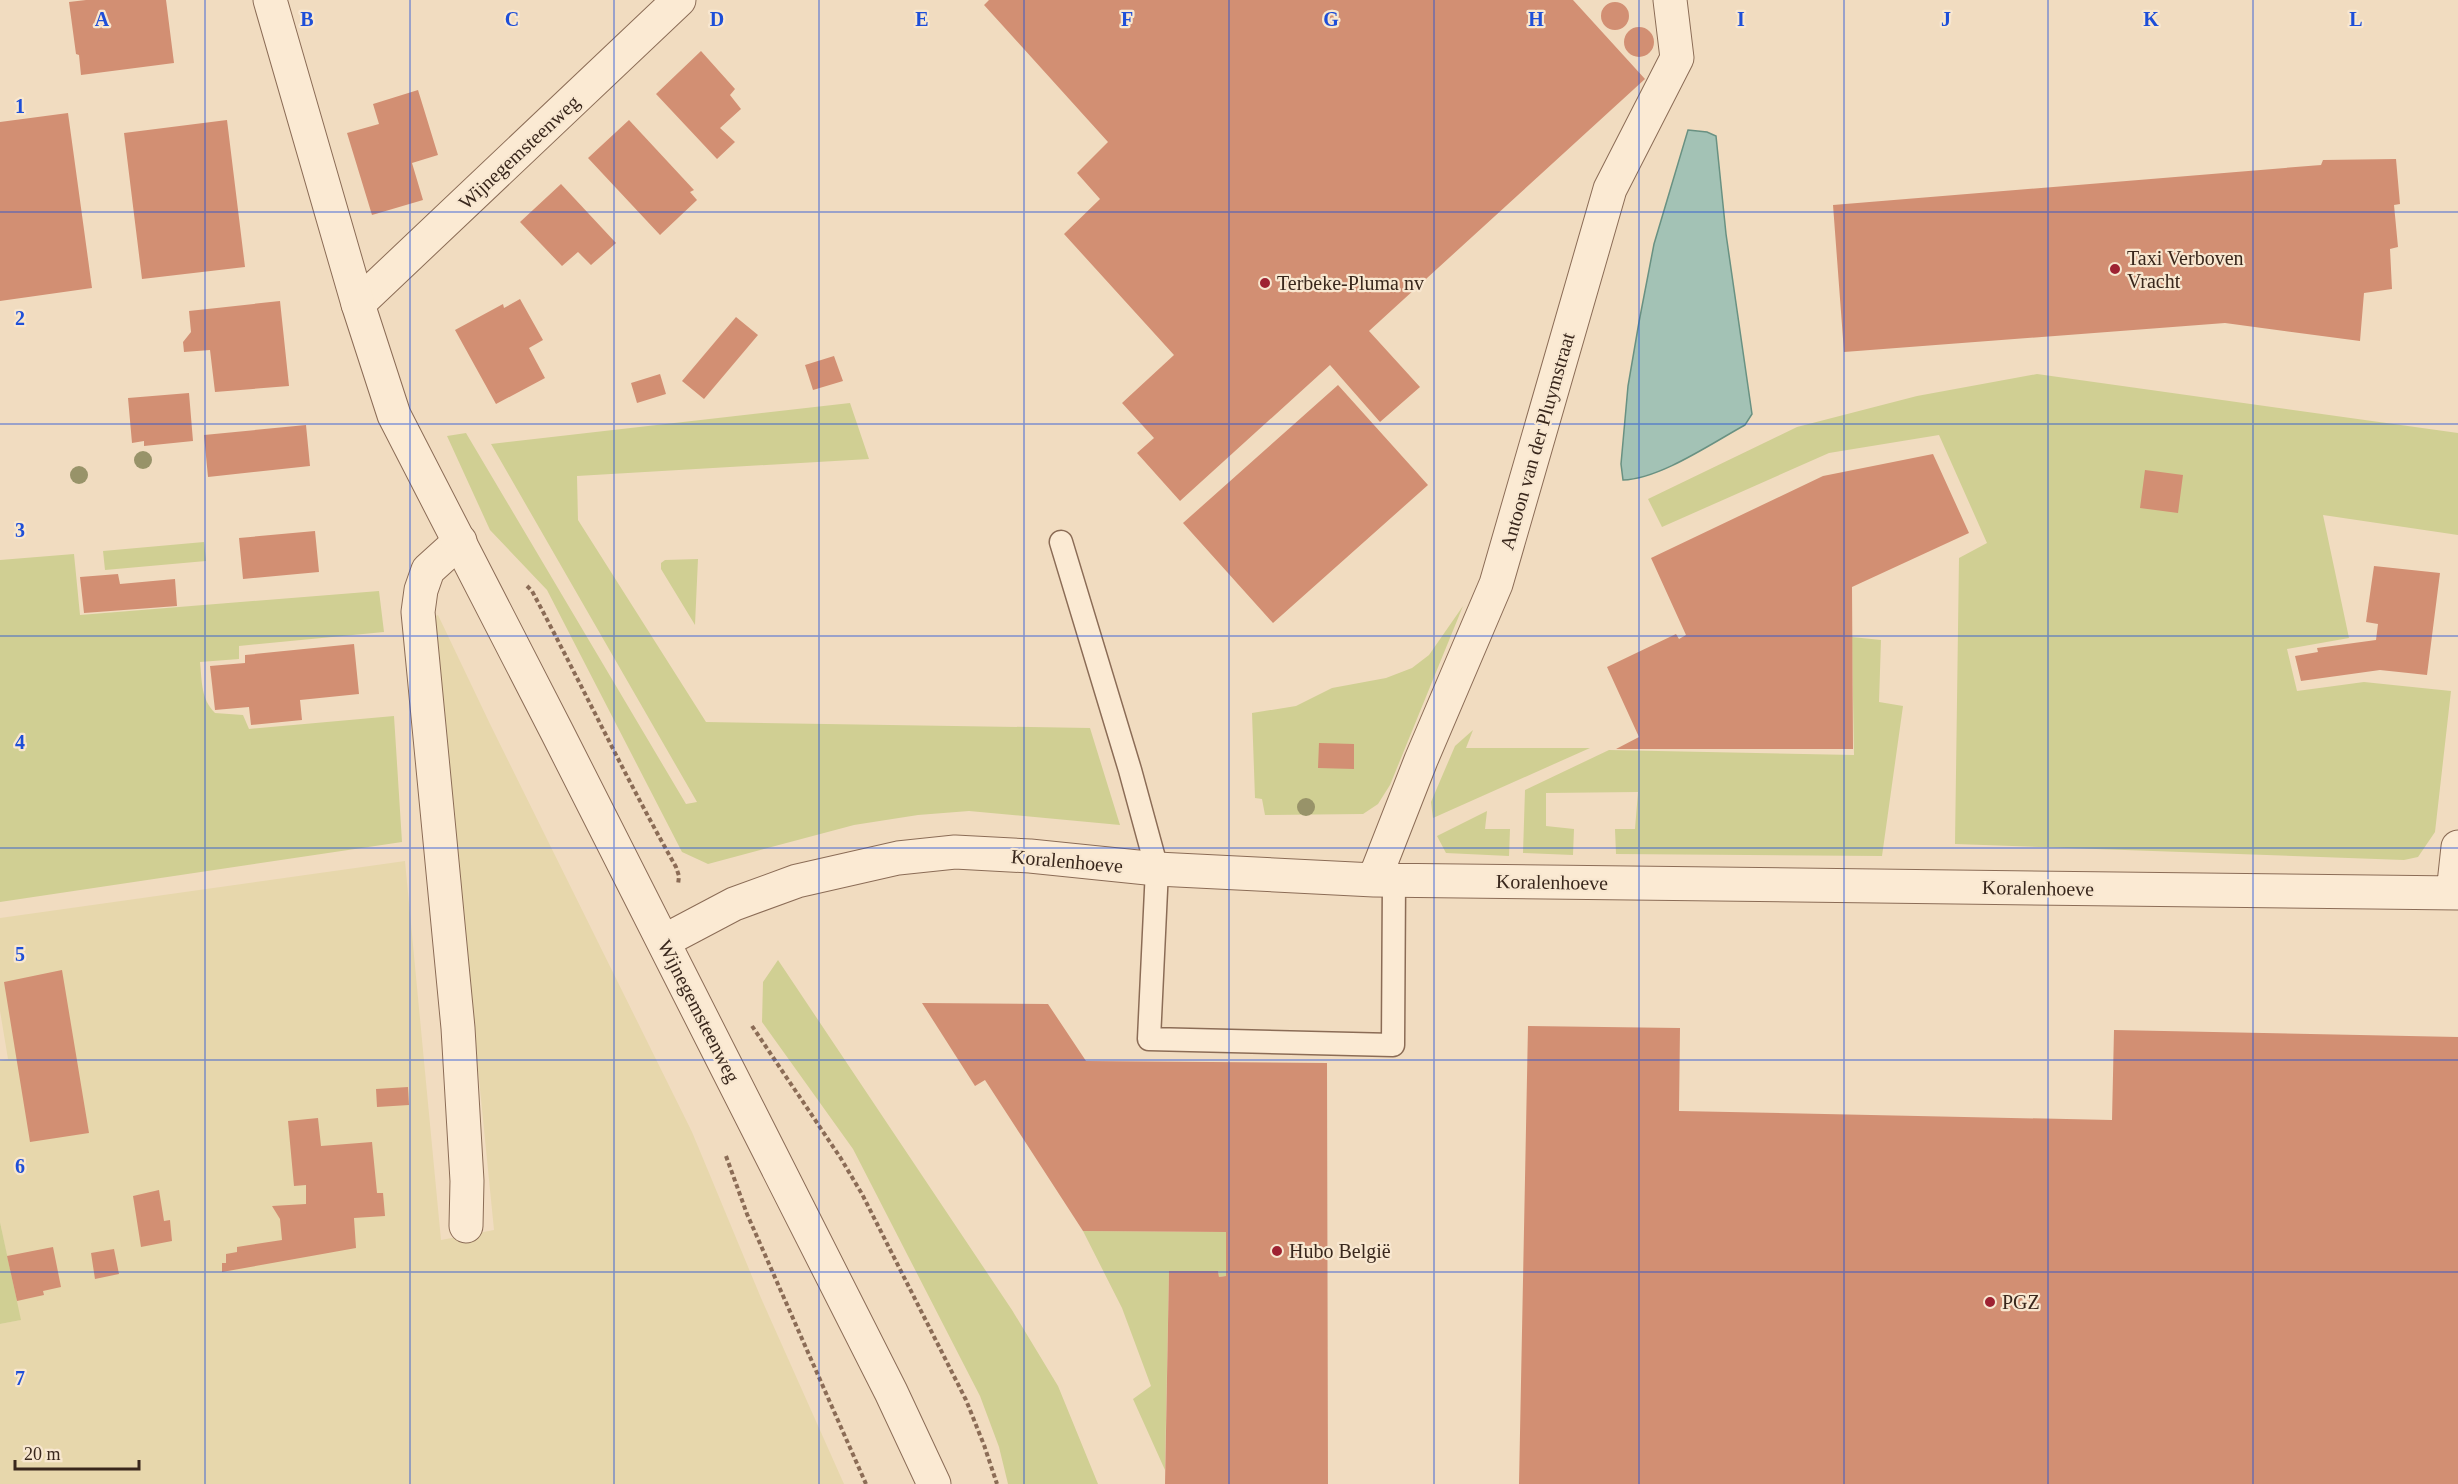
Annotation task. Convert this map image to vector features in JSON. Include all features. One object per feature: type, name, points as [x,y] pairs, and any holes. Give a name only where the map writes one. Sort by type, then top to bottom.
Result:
[{"type":"street","name":"Wijnegemsteenweg","points":[[270,0],[358,304],[394,415],[664,941],[896,1401],[934,1484]]},
{"type":"street","name":"Wijnegemsteenweg","points":[[358,304],[679,0]]},
{"type":"street","name":"Antoon van der Pluymstraat","points":[[1384,880],[1421,760],[1496,584],[1611,189],[1677,58],[1670,0]]},
{"type":"street","points":[[460,541],[428,570],[421,590],[418,612],[458,1028],[467,1181],[466,1226]]},
{"type":"street","points":[[2455,893],[2458,847]]},
{"type":"street","name":"Koralenhoeve","points":[[664,941],[734,904],[797,880],[898,858],[955,852],[1030,856],[1157,869],[1384,880],[2455,893]]},
{"type":"lane","points":[[1061,542],[1130,770],[1157,869],[1149,1039],[1393,1045],[1384,880]]},
{"type":"path","points":[[747,1018],[840,1157],[862,1194],[966,1400],[997,1484]]},
{"type":"path","points":[[722,1149],[747,1214],[866,1484]]},
{"type":"shaded area","points":[[1688,130],[1707,132],[1716,136],[1726,234],[1752,414],[1745,425],[1685,459],[1653,474],[1623,480],[1621,464],[1628,386],[1639,322],[1654,244]]},
{"type":"shaded area","points":[[2037,374],[2458,433],[2458,535],[2323,515],[2349,638],[2287,649],[2297,691],[2364,682],[2451,691],[2435,832],[2418,857],[2404,860],[1955,844],[1959,558],[1987,543],[1939,435],[1829,453],[1662,527],[1648,499],[1797,427],[1917,396]]},
{"type":"shaded area","points":[[850,403],[869,459],[577,476],[578,520],[706,722],[1090,728],[1120,825],[969,811],[918,815],[854,825],[708,864],[682,852],[547,590],[490,530],[447,436],[466,433],[686,804],[697,802],[491,444]]},
{"type":"shaded area","points":[[204,542],[206,561],[105,570],[103,551]]},
{"type":"shaded area","points":[[74,554],[80,615],[379,591],[384,632],[239,646],[239,659],[200,662],[201,676],[203,690],[210,708],[215,713],[243,715],[249,729],[394,716],[402,842],[0,902],[0,560]]},
{"type":"shaded area","points":[[698,559],[695,625],[661,569],[661,563],[665,560]]},
{"type":"shaded area","points":[[1463,606],[1390,785],[1378,804],[1363,814],[1265,815],[1262,799],[1255,798],[1252,713],[1296,706],[1332,688],[1386,678],[1412,668],[1429,655]]},
{"type":"shaded area","points":[[438,615],[692,1132],[761,1298],[844,1484],[0,1484],[0,1324],[20,1320],[0,1222],[0,1061],[8,1059],[0,1011],[0,918],[405,861],[441,1240],[494,1230],[433,617]]},
{"type":"shaded area","points":[[1852,637],[1881,640],[1879,702],[1903,706],[1882,856],[1616,854],[1615,829],[1635,829],[1638,792],[1546,793],[1546,826],[1574,829],[1573,855],[1523,853],[1525,790],[1609,750],[1854,755]]},
{"type":"shaded area","points":[[1473,730],[1466,748],[1590,748],[1433,818],[1431,802],[1455,746]]},
{"type":"shaded area","points":[[1487,811],[1485,829],[1510,829],[1509,856],[1446,853],[1437,836]]},
{"type":"shaded area","points":[[778,960],[1012,1310],[1058,1386],[1098,1484],[1008,1484],[999,1447],[980,1396],[853,1149],[762,1022],[763,982]]},
{"type":"shaded area","points":[[0,1222],[21,1320],[0,1324]]},
{"type":"shaded area","points":[[1083,1231],[1226,1232],[1226,1276],[1219,1277],[1218,1271],[1169,1271],[1165,1470],[1133,1399],[1151,1386],[1122,1308]]},
{"type":"building","points":[[166,0],[174,63],[81,75],[69,2]]},
{"type":"building","name":"Terbeke-Pluma nv","points":[[989,0],[1573,0],[1645,79],[1369,331],[1420,387],[1380,422],[1330,365],[1180,501],[1137,453],[1154,438],[1122,403],[1174,355],[1064,234],[1100,199],[1077,173],[1108,142],[984,5]]},
{"type":"building","points":[[1615,2],[1625,6],[1629,16],[1625,26],[1615,30],[1605,26],[1601,16],[1605,6]]},
{"type":"building","points":[[1639,27],[1645,28],[1653,36],[1653,48],[1645,56],[1639,57],[1633,56],[1625,48],[1624,42],[1625,36],[1633,28]]},
{"type":"building","points":[[701,51],[735,89],[730,95],[741,109],[720,128],[735,142],[717,159],[656,94]]},
{"type":"building","points":[[418,90],[438,155],[412,163],[423,200],[372,215],[347,133],[379,124],[373,104]]},
{"type":"building","points":[[68,113],[92,288],[0,301],[0,122]]},
{"type":"building","points":[[227,120],[245,267],[142,279],[124,133]]},
{"type":"building","points":[[629,120],[694,190],[690,192],[697,200],[660,235],[588,158]]},
{"type":"building","name":"Taxi Verboven Vracht","points":[[2396,159],[2400,204],[2394,205],[2398,247],[2390,249],[2392,289],[2364,293],[2360,341],[2225,323],[1844,352],[1833,205],[2321,165],[2323,160]]},
{"type":"building","points":[[561,184],[616,243],[591,265],[578,252],[562,266],[520,222]]},
{"type":"building","points":[[520,299],[543,340],[529,348],[545,378],[496,404],[455,330],[503,304],[504,308]]},
{"type":"building","points":[[280,301],[289,386],[215,392],[210,350],[184,352],[183,342],[191,332],[189,311]]},
{"type":"building","points":[[736,317],[758,335],[704,399],[682,381]]},
{"type":"building","points":[[834,356],[843,381],[813,390],[805,365]]},
{"type":"building","points":[[660,374],[666,394],[637,403],[631,383]]},
{"type":"building","points":[[1338,385],[1428,485],[1273,623],[1183,523]]},
{"type":"building","points":[[189,393],[193,441],[144,446],[144,441],[132,443],[128,398]]},
{"type":"building","points":[[306,425],[310,466],[208,477],[204,435]]},
{"type":"building","points":[[1933,454],[1969,533],[1852,587],[1853,749],[1616,749],[1639,737],[1607,667],[1676,634],[1679,639],[1686,635],[1651,558],[1823,476]]},
{"type":"building","points":[[2145,470],[2183,475],[2178,513],[2140,508]]},
{"type":"building","points":[[315,531],[319,572],[243,579],[239,538]]},
{"type":"building","points":[[2374,566],[2440,573],[2427,675],[2380,670],[2301,681],[2295,656],[2318,652],[2317,648],[2376,640],[2378,624],[2366,622]]},
{"type":"building","points":[[118,574],[120,584],[175,579],[177,606],[84,613],[80,577]]},
{"type":"building","points":[[354,644],[359,694],[300,700],[302,720],[251,725],[249,707],[215,710],[210,666],[245,663],[245,655]]},
{"type":"building","points":[[1319,743],[1354,744],[1354,769],[1318,768]]},
{"type":"building","points":[[62,970],[89,1133],[30,1142],[4,982]]},
{"type":"building","name":"Hubo België","points":[[922,1003],[1048,1004],[1086,1061],[1327,1063],[1328,1484],[1165,1484],[1169,1271],[1218,1271],[1219,1277],[1226,1276],[1226,1232],[1083,1231],[985,1080],[975,1086]]},
{"type":"building","name":"PGZ","points":[[1528,1026],[1680,1028],[1679,1111],[2112,1120],[2114,1030],[2458,1037],[2458,1484],[1519,1484]]},
{"type":"building","points":[[408,1087],[409,1105],[377,1107],[376,1089]]},
{"type":"building","points":[[318,1118],[321,1146],[372,1142],[377,1193],[383,1193],[385,1216],[354,1218],[356,1248],[222,1272],[222,1263],[226,1263],[226,1254],[237,1252],[237,1247],[282,1240],[280,1219],[272,1206],[306,1204],[306,1185],[294,1186],[288,1121]]},
{"type":"building","points":[[159,1190],[164,1221],[170,1220],[172,1241],[141,1247],[133,1196]]},
{"type":"building","points":[[53,1247],[61,1287],[43,1291],[44,1295],[17,1301],[7,1256]]},
{"type":"building","points":[[114,1249],[119,1274],[95,1279],[91,1253]]},
{"type":"place","name":"Taxi Verboven Vracht","points":[[2115,269]]},
{"type":"place","name":"Terbeke-Pluma nv","points":[[1265,283]]},
{"type":"place","name":"Hubo België","points":[[1277,1251]]},
{"type":"place","name":"PGZ","points":[[1990,1302]]}]
